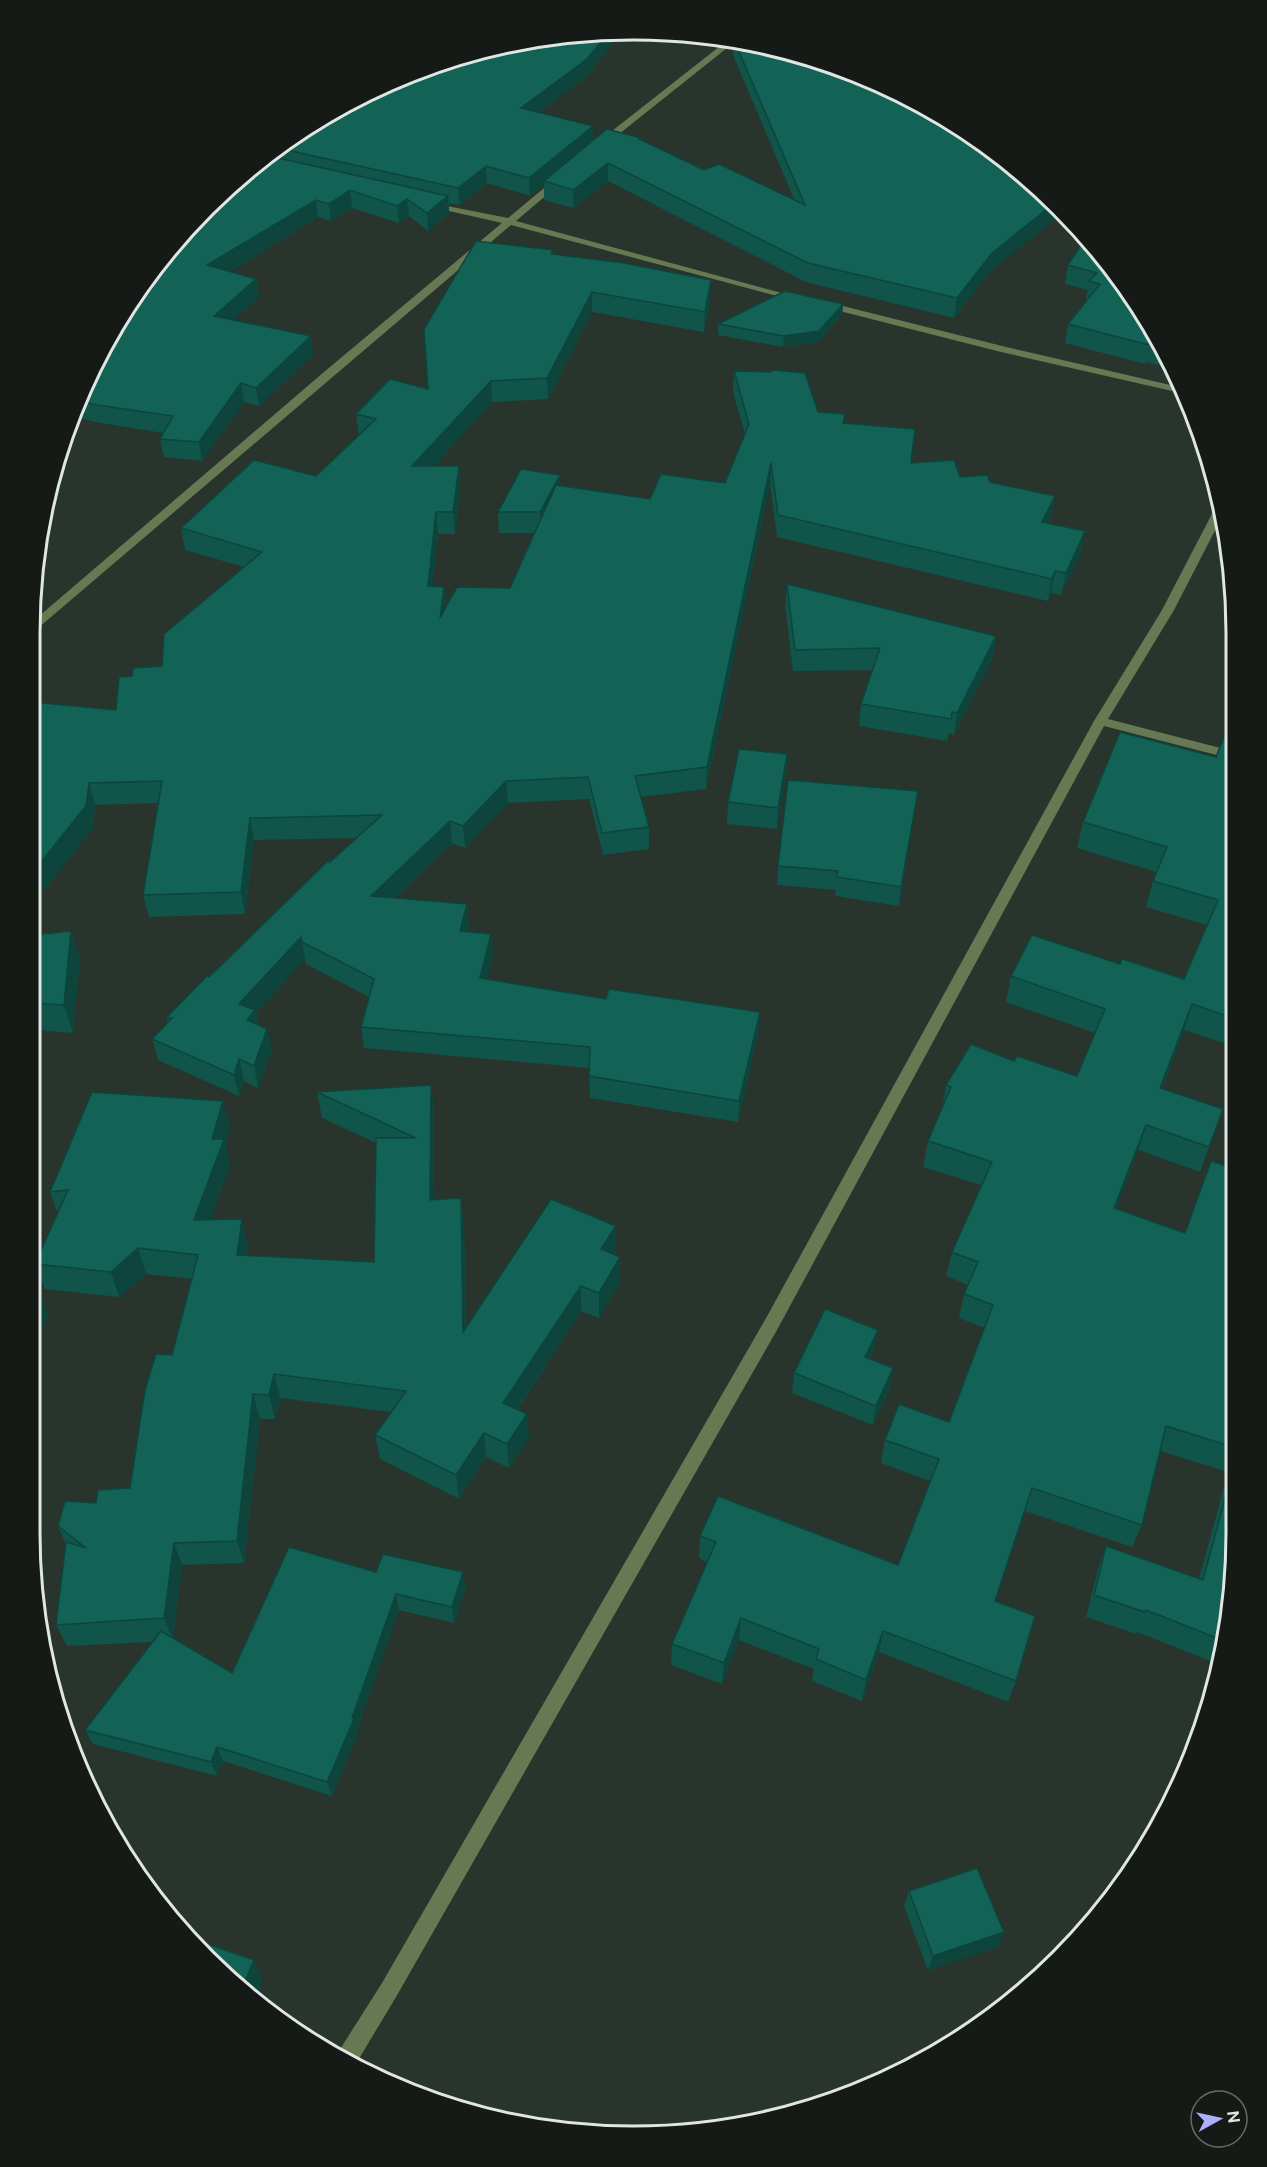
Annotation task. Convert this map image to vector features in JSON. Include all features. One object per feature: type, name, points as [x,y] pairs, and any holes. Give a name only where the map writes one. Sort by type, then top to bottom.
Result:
[{"type":"street","points":[[594,150],[723,48]]},
{"type":"street","points":[[41,623],[328,374],[568,172]]},
{"type":"street","points":[[419,201],[511,222],[716,278],[1001,349],[1173,388]]},
{"type":"street","points":[[350,2054],[401,1970],[771,1325],[1100,721],[1168,610],[1215,519]]},
{"type":"street","points":[[1100,721],[1226,753]]},
{"type":"building","points":[[601,42],[587,59],[521,108],[593,126],[529,178],[486,166],[458,188],[290,151],[337,120],[371,102],[443,72],[518,52]]},
{"type":"building","points":[[738,50],[824,72],[896,102],[963,140],[994,163],[1047,209],[992,253],[957,298],[808,263],[608,163],[573,190],[544,181],[607,129],[641,138],[639,139],[704,170],[719,164],[805,205]]},
{"type":"building","points":[[279,158],[448,196],[427,213],[407,199],[397,206],[350,190],[329,204],[316,200],[207,265],[256,279],[214,316],[311,336],[256,388],[241,383],[199,442],[160,439],[173,416],[88,403],[102,371],[140,304],[163,273],[214,214]]},
{"type":"building","points":[[476,241],[553,250],[551,254],[624,263],[711,280],[705,312],[592,292],[547,378],[491,381],[412,466],[459,466],[453,512],[436,512],[428,586],[444,587],[440,618],[457,587],[510,588],[556,485],[650,499],[661,474],[725,483],[749,424],[734,371],[771,372],[772,370],[805,373],[818,412],[845,414],[843,423],[915,429],[911,463],[954,460],[960,477],[987,475],[990,482],[1055,496],[1042,522],[1085,531],[1066,573],[1055,571],[1052,579],[778,515],[771,463],[707,767],[635,776],[649,827],[602,833],[588,777],[506,781],[463,826],[450,821],[371,896],[467,904],[460,931],[491,934],[480,978],[606,999],[609,989],[760,1012],[739,1101],[589,1076],[590,1047],[361,1027],[374,979],[302,942],[301,937],[239,1004],[255,1010],[247,1020],[267,1029],[254,1066],[239,1059],[234,1075],[152,1039],[172,1018],[166,1018],[207,976],[209,977],[331,858],[329,863],[382,815],[250,818],[241,892],[143,895],[162,781],[89,783],[86,806],[40,863],[40,703],[116,710],[119,677],[132,676],[133,668],[162,666],[164,634],[262,552],[181,528],[254,460],[316,476],[376,419],[356,414],[390,379],[428,389],[424,329]]},
{"type":"building","points":[[1081,245],[1127,304],[1147,337],[1149,345],[1068,324],[1100,284],[1089,281],[1097,273],[1068,265]]},
{"type":"building","points":[[785,291],[843,304],[819,331],[784,336],[718,324]]},
{"type":"building","points":[[521,469],[560,475],[540,512],[498,512]]},
{"type":"building","points":[[787,584],[996,636],[957,713],[952,712],[951,719],[861,704],[880,648],[795,650]]},
{"type":"building","points":[[1120,732],[1216,757],[1226,732],[1226,1016],[1192,1004],[1160,1088],[1223,1109],[1209,1147],[1146,1125],[1114,1208],[1185,1233],[1211,1161],[1226,1166],[1226,1445],[1166,1426],[1142,1525],[1032,1488],[995,1601],[1035,1616],[1016,1681],[883,1631],[866,1680],[816,1659],[819,1649],[741,1618],[724,1663],[672,1644],[716,1542],[700,1536],[718,1496],[898,1565],[939,1459],[885,1440],[899,1404],[949,1422],[993,1305],[964,1294],[978,1262],[952,1252],[992,1162],[928,1141],[951,1087],[946,1085],[971,1044],[1014,1061],[1017,1056],[1077,1076],[1105,1009],[1011,976],[1032,935],[1120,964],[1122,959],[1184,979],[1218,900],[1153,881],[1167,847],[1083,822]]},
{"type":"building","points":[[739,749],[787,754],[778,808],[728,802]]},
{"type":"building","points":[[788,780],[918,791],[901,887],[837,877],[838,871],[778,866]]},
{"type":"building","points":[[71,931],[64,1005],[40,1003],[40,934]]},
{"type":"building","points":[[431,1085],[430,1200],[461,1198],[463,1332],[551,1199],[616,1226],[601,1249],[620,1257],[599,1293],[581,1286],[503,1403],[527,1414],[507,1444],[484,1433],[456,1475],[375,1435],[406,1391],[274,1374],[269,1395],[253,1394],[237,1541],[174,1543],[164,1618],[56,1625],[66,1542],[86,1548],[58,1526],[65,1501],[96,1503],[98,1490],[130,1488],[145,1390],[156,1354],[172,1355],[198,1255],[138,1248],[111,1272],[40,1265],[40,1253],[68,1190],[50,1192],[92,1092],[223,1101],[212,1139],[224,1139],[194,1220],[242,1219],[237,1255],[374,1262],[376,1138],[416,1138],[317,1092]]},
{"type":"building","points":[[825,1309],[878,1330],[865,1357],[893,1368],[876,1406],[794,1373]]},
{"type":"building","points":[[1226,1495],[1225,1572],[1217,1638],[1146,1610],[1145,1612],[1094,1595],[1106,1546],[1203,1580]]},
{"type":"building","points":[[289,1547],[376,1572],[383,1554],[463,1572],[452,1607],[396,1594],[352,1718],[354,1719],[327,1782],[217,1747],[211,1762],[85,1730],[161,1631],[232,1673]]},
{"type":"building","points":[[977,1868],[1004,1932],[933,1956],[909,1891]]},
{"type":"building","points":[[205,1943],[254,1960],[245,1981]]}]
